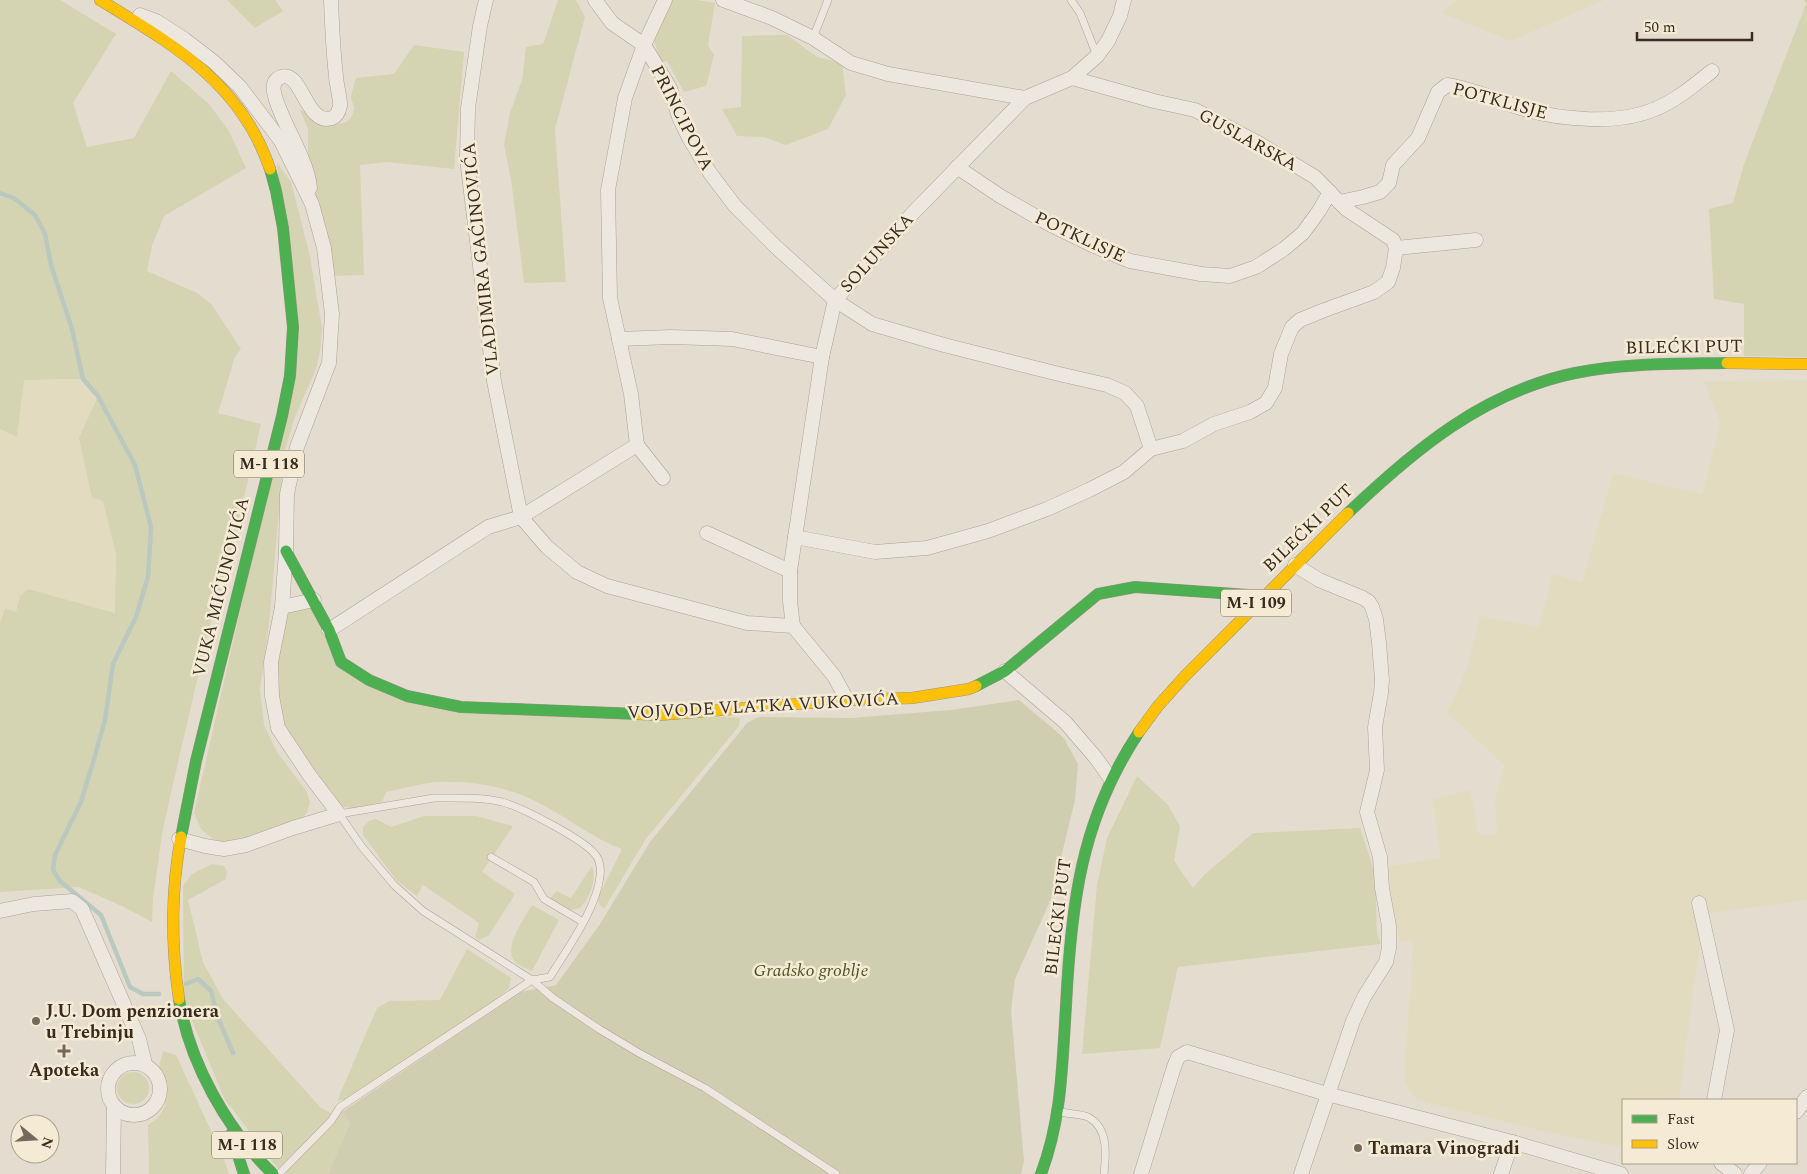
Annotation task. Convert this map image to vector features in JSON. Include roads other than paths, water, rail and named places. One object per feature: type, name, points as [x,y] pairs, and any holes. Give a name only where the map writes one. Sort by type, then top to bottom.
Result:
[{"type":"main road","name":"VUKA MIĆUNOVIĆA","points":[[100,0],[169,44],[200,68],[229,96],[248,122],[264,154],[275,188],[284,232],[291,303],[292,357],[284,402],[199,746],[179,839],[174,876],[173,903],[173,950],[178,998],[197,1059],[225,1114],[252,1151],[273,1174]]},
{"type":"main road","name":"BILEĆKI PUT","points":[[1041,1174],[1051,1146],[1059,1111],[1073,911],[1084,851],[1110,778],[1144,724],[1198,662],[1387,476],[1466,415],[1508,393],[1554,378],[1596,368],[1616,366],[1807,364]]},
{"type":"main road","name":"VOJVODE VLATKA VUKOVIĆA","points":[[286,551],[329,630],[341,662],[369,680],[407,696],[461,707],[658,715],[847,700],[912,698],[970,689],[1005,671],[1098,594],[1135,587],[1263,596]]},
{"type":"main road","name":"M-I 118","points":[[225,1114],[244,1174]]},
{"type":"street","points":[[179,839],[224,849],[246,845],[339,814],[310,776],[278,728],[272,696],[271,662],[282,607],[286,551],[287,494],[297,447],[329,363],[332,314],[324,248],[312,204],[309,179],[303,160],[282,117],[273,85],[277,79],[289,76],[293,78],[304,99],[319,116],[325,119],[332,118],[337,114],[341,104],[336,79],[331,0]]},
{"type":"street","name":"VLADIMIRA GAĆINOVIĆA","points":[[486,0],[480,26],[468,108],[468,159],[494,381],[521,517]]},
{"type":"street","name":"PRINCIPOVA","points":[[594,0],[612,24],[644,45],[670,88],[688,138],[710,173],[735,206],[776,247],[835,300]]},
{"type":"street","points":[[664,478],[637,445],[631,394],[610,298],[608,190],[626,98],[644,45],[665,0]]},
{"type":"street","points":[[723,0],[772,18],[813,38],[851,63],[888,74],[1025,98]]},
{"type":"street","name":"SOLUNSKA","points":[[793,626],[790,602],[790,571],[822,357],[835,300],[912,214],[1025,98],[1072,78],[1097,56],[1108,41],[1120,16],[1124,0]]},
{"type":"street","points":[[121,13],[138,15],[156,21],[184,38],[214,62],[240,87],[281,140],[312,204]]},
{"type":"street","name":"POTKLISJE","points":[[957,167],[1000,196],[1049,224],[1130,261],[1192,272],[1230,276],[1256,267],[1290,244],[1303,233],[1334,197],[1363,198],[1380,192],[1389,183],[1393,165],[1418,138],[1438,92],[1447,85],[1463,87],[1553,116],[1595,118],[1629,116],[1654,110],[1680,96],[1712,71]]},
{"type":"street","name":"GUSLARSKA","points":[[1072,78],[1154,101],[1195,110],[1260,144],[1315,177],[1346,209],[1393,240],[1396,248]]},
{"type":"street","points":[[795,537],[875,552],[927,548],[988,531],[1047,509],[1124,472],[1151,449],[1183,440],[1214,424],[1250,412],[1266,403],[1275,388],[1281,354],[1292,327],[1300,320],[1374,292],[1388,282],[1393,268],[1396,248],[1476,240]]},
{"type":"street","points":[[835,300],[872,324],[964,350],[1107,385],[1125,393],[1137,406],[1151,449]]},
{"type":"street","points":[[619,339],[672,337],[732,339],[822,357]]},
{"type":"street","points":[[329,630],[488,527],[521,517],[637,445]]},
{"type":"street","points":[[521,517],[548,547],[577,572],[607,586],[747,622],[793,626],[834,676],[847,700]]},
{"type":"street","points":[[707,533],[790,571]]},
{"type":"street","points":[[1295,565],[1319,580],[1363,598],[1369,602],[1376,619],[1382,680],[1375,728],[1377,770],[1367,812],[1380,857],[1382,888],[1389,926],[1389,948],[1386,962],[1364,997],[1353,1021],[1301,1174]]},
{"type":"street","points":[[282,607],[314,600]]},
{"type":"street","points":[[1005,671],[1065,722],[1096,758],[1110,778]]},
{"type":"street","points":[[0,911],[34,904],[72,901],[82,909],[140,1039],[144,1064]]},
{"type":"street","points":[[1699,903],[1727,1030],[1714,1099]]},
{"type":"street","points":[[1141,1174],[1174,1067],[1178,1057],[1187,1052],[1327,1094],[1512,1142],[1622,1174]]},
{"type":"street","points":[[136,1062],[144,1064],[152,1069],[160,1085],[157,1101],[152,1108],[137,1115],[121,1112],[114,1107],[109,1099],[107,1090],[112,1073],[118,1067],[127,1063],[136,1062]]},
{"type":"street","points":[[1797,1111],[1807,1097]]},
{"type":"street","points":[[113,1174],[114,1107]]},
{"type":"street","points":[[1501,1174],[1512,1142]]},
{"type":"street","points":[[1722,1164],[1735,1174]]},
{"type":"street","points":[[1751,1174],[1759,1164]]},
{"type":"lane","points":[[813,38],[828,0]]},
{"type":"lane","points":[[1072,0],[1080,14],[1097,56]]},
{"type":"lane","points":[[279,1174],[331,1121],[340,1107],[532,980],[550,977],[583,922],[597,891],[601,874],[598,858],[589,847],[536,816],[503,802],[478,799],[434,798],[339,814],[394,886],[422,911],[532,980],[554,998],[599,1029],[639,1053],[705,1088],[836,1174]]},
{"type":"lane","points":[[491,857],[534,882],[544,899],[583,922]]},
{"type":"lane","points":[[1059,1111],[1089,1117],[1102,1131],[1106,1154],[1104,1174]]},
{"type":"waterway","points":[[0,193],[14,198],[35,215],[45,234],[51,265],[72,329],[83,379],[98,396],[135,465],[151,527],[148,577],[136,617],[113,664],[105,720],[94,759],[81,802],[55,855],[53,870],[60,881],[101,915],[130,987],[143,994],[159,994]]},
{"type":"waterway","points":[[186,984],[198,979],[211,991],[218,1018],[233,1053]]},
{"type":"place","name":"J.U. Dom penzionera u Trebinju","points":[[36,1021]]},
{"type":"place","name":"Apoteka","points":[[64,1051]]},
{"type":"place","name":"Tamara Vinogradi","points":[[1358,1148]]},
{"type":"park label","name":"Gradsko groblje","points":[[811,970]]}]
